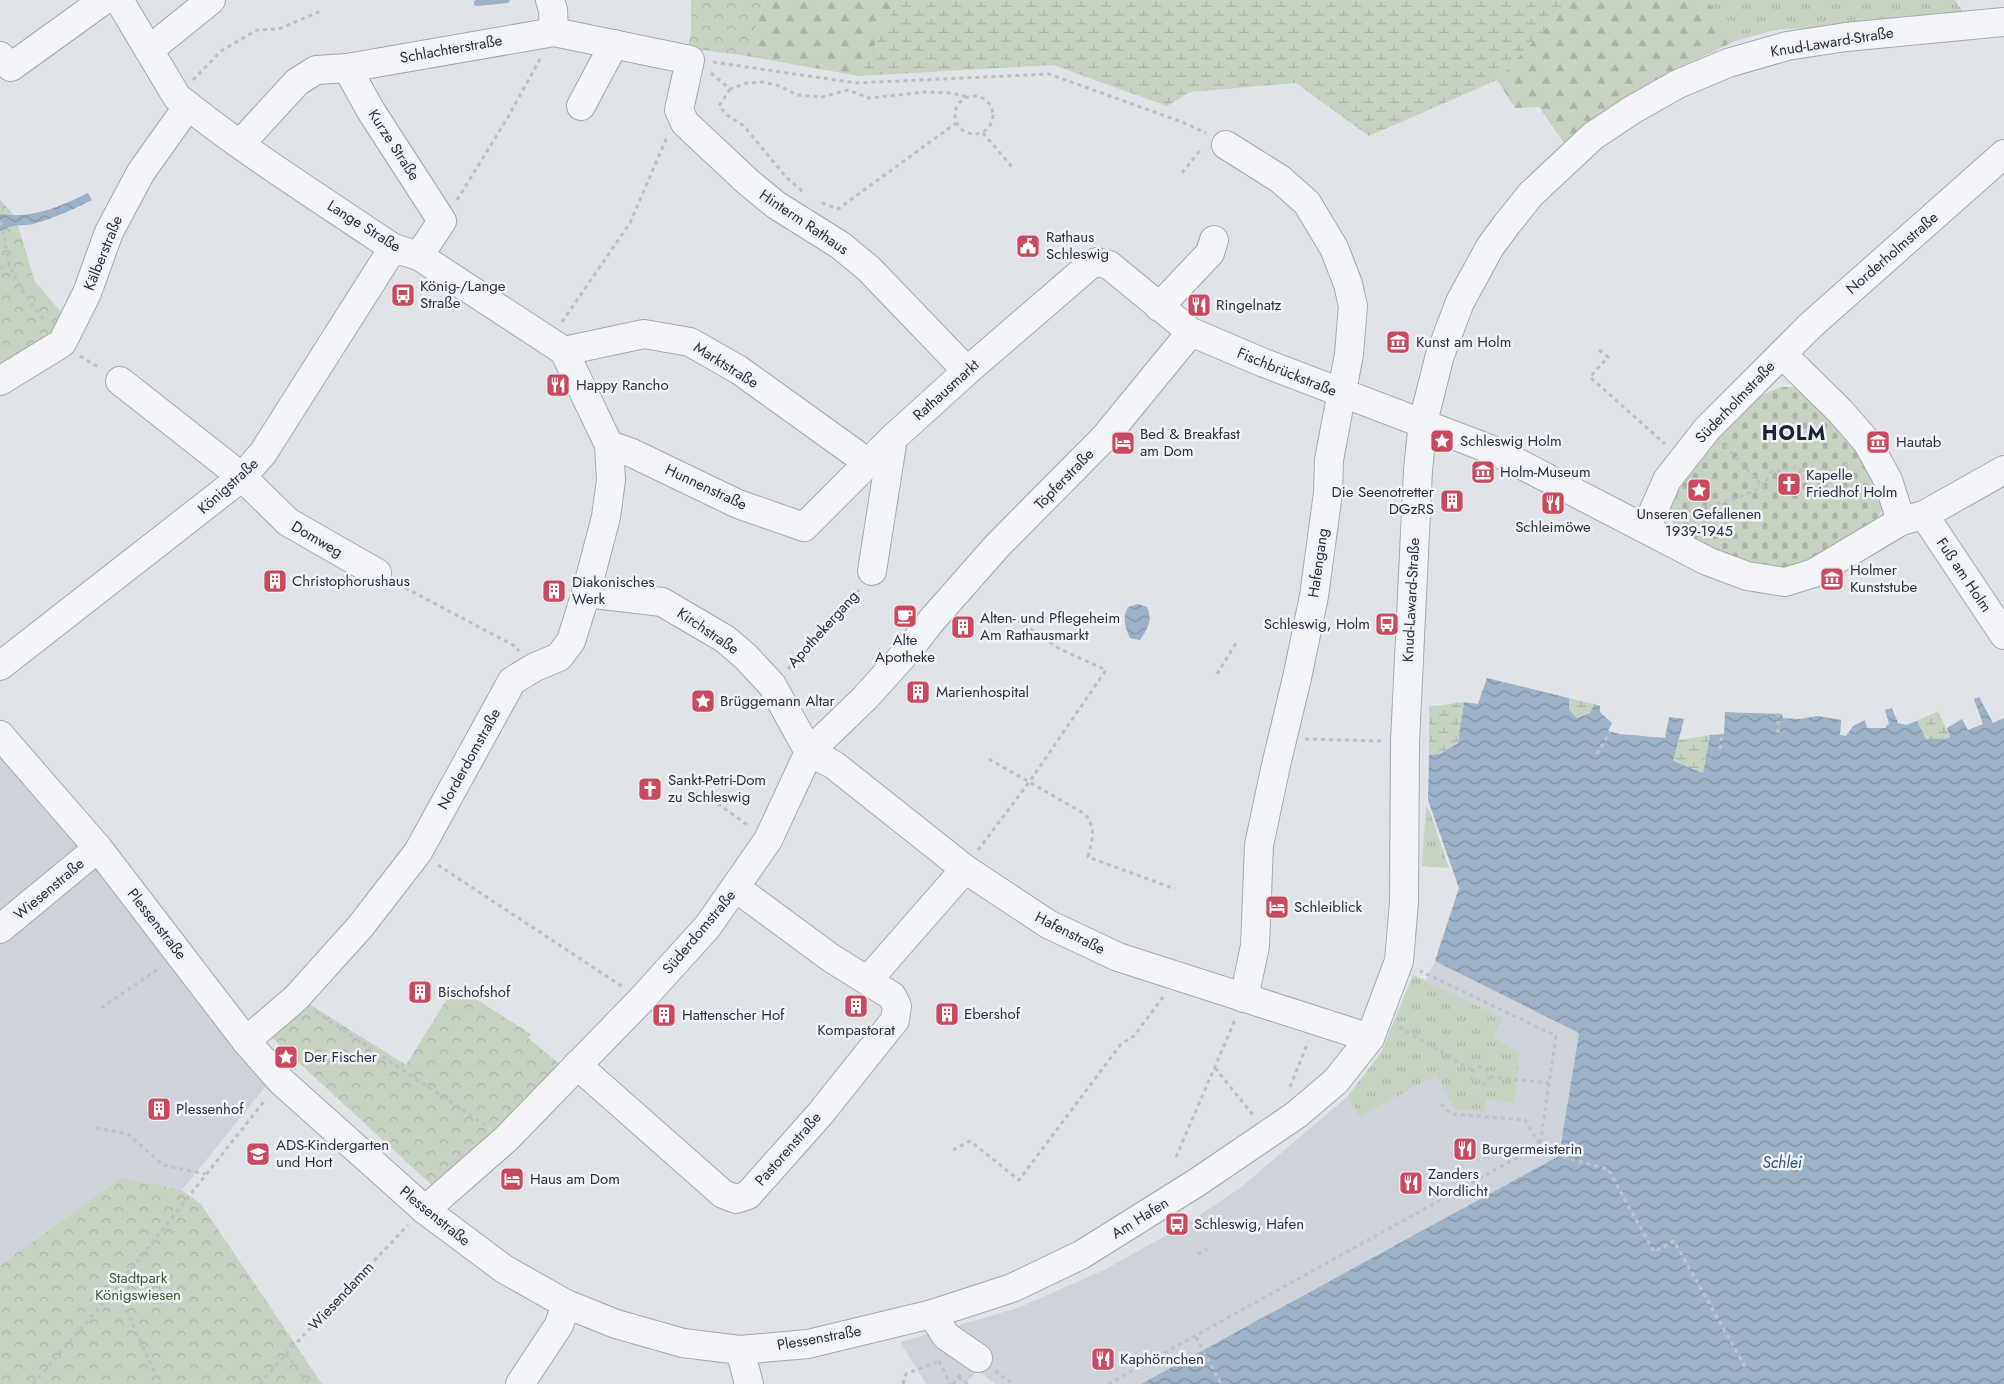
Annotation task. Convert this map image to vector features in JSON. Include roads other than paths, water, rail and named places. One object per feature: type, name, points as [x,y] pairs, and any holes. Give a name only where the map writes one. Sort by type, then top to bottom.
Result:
[{"type":"street","points":[[0,56],[11,67],[104,0]]},
{"type":"street","name":"Lange Straße","points":[[119,0],[183,101],[240,144],[406,252],[557,346]]},
{"type":"street","points":[[149,50],[211,0]]},
{"type":"street","name":"Schlachterstraße","points":[[240,144],[296,82],[316,70],[347,68],[552,14],[614,44],[696,60],[679,110]]},
{"type":"street","name":"Knud-Laward-Straße","points":[[1370,1038],[1399,961],[1404,902],[1405,742],[1418,470],[1423,422],[1440,355],[1460,302],[1490,247],[1531,194],[1593,136],[1616,120],[1678,84],[1728,63],[1787,46],[1846,37],[2004,22]]},
{"type":"street","points":[[581,106],[614,44]]},
{"type":"street","name":"Kurze Straße","points":[[347,68],[371,111],[442,221]]},
{"type":"street","name":"Kälberstraße","points":[[0,381],[62,343],[87,293],[109,232],[136,180],[168,132],[183,101]]},
{"type":"street","name":"Hinterm Rathaus","points":[[679,110],[685,124],[748,182],[776,205],[840,245],[869,269],[967,371]]},
{"type":"street","name":"Hafengang","points":[[1219,140],[1280,179],[1307,203],[1334,248],[1348,284],[1353,306],[1349,354],[1329,460],[1328,493],[1314,596],[1259,845],[1256,946],[1244,998]]},
{"type":"street","name":"Norderholmstraße","points":[[1782,354],[1811,325],[2004,154]]},
{"type":"street","name":"Königstraße","points":[[0,666],[201,511],[242,477],[263,453],[406,252],[442,221]]},
{"type":"street","points":[[1159,307],[1210,253],[1214,240]]},
{"type":"street","name":"Fischbrückstraße","points":[[1097,262],[1108,265],[1191,332],[1342,393],[1423,422]]},
{"type":"street","name":"Rathausmarkt","points":[[804,528],[867,462],[893,438],[967,371],[1090,265],[1097,262]]},
{"type":"street","name":"Töpferstraße","points":[[931,621],[998,545],[1105,437],[1191,332]]},
{"type":"street","name":"Marktstraße","points":[[557,346],[644,334],[690,342],[739,370],[867,462]]},
{"type":"street","points":[[557,346],[609,444]]},
{"type":"street","name":"Süderholmstraße","points":[[1646,528],[1668,480],[1682,460],[1707,429],[1782,354],[1841,412],[1870,448],[1912,518]]},
{"type":"street","name":"Domweg","points":[[120,381],[242,477],[288,522],[377,573]]},
{"type":"street","points":[[1423,422],[1495,451],[1707,561],[1747,576],[1785,582],[1814,573],[1912,518],[2004,470]]},
{"type":"street","points":[[872,571],[893,438]]},
{"type":"street","name":"Hunnenstraße","points":[[609,444],[632,453],[738,504],[804,528]]},
{"type":"street","name":"Norderdomstraße","points":[[246,1041],[296,998],[360,927],[418,852],[512,681],[536,667],[559,657],[571,641],[606,517],[611,480],[609,444]]},
{"type":"street","name":"Fuß am Holm","points":[[1912,518],[2004,635]]},
{"type":"street","name":"Kirchstraße","points":[[586,593],[662,602],[725,639],[745,656],[772,685],[809,752]]},
{"type":"street","name":"Süderdomstraße","points":[[425,1210],[506,1139],[642,999],[708,926],[768,840],[809,752],[864,698],[911,647],[931,621]]},
{"type":"street","name":"Plessenstraße","points":[[0,735],[98,848],[246,1041],[281,1081],[425,1210],[504,1269],[566,1304],[616,1324],[683,1344],[740,1350],[808,1344],[869,1329]]},
{"type":"street","name":"Hafenstraße","points":[[809,752],[834,765],[965,869],[1048,924],[1118,956],[1370,1038]]},
{"type":"street","name":"Wiesenstraße","points":[[0,929],[98,848]]},
{"type":"street","points":[[868,980],[965,869]]},
{"type":"street","name":"Pastorenstraße","points":[[577,1065],[723,1194],[736,1199],[748,1195],[795,1142],[895,1020],[897,1006],[892,996],[831,958],[736,888]]},
{"type":"street","name":"Am Hafen","points":[[869,1329],[958,1357],[1012,1288],[1081,1255],[1196,1183],[1296,1116],[1336,1082],[1370,1038]]},
{"type":"street","points":[[520,1384],[559,1325],[566,1304]]},
{"type":"street","points":[[740,1350],[749,1384]]},
{"type":"water","points":[[88,193],[92,200],[65,213],[37,223],[10,227],[0,231],[0,214],[23,215],[45,211]]},
{"type":"water","points":[[1138,604],[1147,607],[1150,616],[1147,628],[1140,640],[1130,638],[1125,622],[1128,607]]},
{"type":"water","name":"Schlei","points":[[1487,678],[1569,698],[1569,710],[1577,718],[1590,713],[1594,704],[1600,706],[1600,712],[1612,723],[1608,731],[1620,734],[1665,738],[1669,717],[1684,719],[1673,761],[1703,773],[1710,735],[1724,734],[1725,712],[1782,714],[1783,718],[1799,719],[1818,716],[1841,720],[1840,735],[1846,736],[1853,726],[1865,720],[1867,728],[1886,728],[1889,724],[1885,710],[1892,708],[1898,723],[1906,725],[1917,721],[1926,739],[1945,739],[1950,737],[1947,728],[1962,719],[1968,730],[1983,724],[1974,699],[1979,697],[1993,723],[2004,718],[2004,1384],[1141,1384],[1559,1156],[1579,1033],[1435,961],[1459,888],[1428,800],[1429,755],[1440,754],[1458,743],[1464,702],[1478,704]]},
{"type":"waterway","points":[[477,3],[507,0]]},
{"type":"place","name":"Rathaus Schleswig","points":[[1028,246]]},
{"type":"place","name":"König-/Lange Straße","points":[[403,295]]},
{"type":"place","name":"Ringelnatz","points":[[1199,305]]},
{"type":"place","name":"Kunst am Holm","points":[[1398,342]]},
{"type":"place","name":"Happy Rancho","points":[[558,385]]},
{"type":"place","name":"Schleswig Holm","points":[[1442,441]]},
{"type":"place","name":"Hautab","points":[[1878,442]]},
{"type":"place","name":"Bed & Breakfast am Dom","points":[[1123,443]]},
{"type":"place","name":"Holm-Museum","points":[[1483,472]]},
{"type":"place","name":"Kapelle Friedhof Holm","points":[[1789,484]]},
{"type":"place","name":"Unseren Gefallenen 1939-1945","points":[[1699,490]]},
{"type":"place","name":"Die Seenotretter DGzRS","points":[[1452,501]]},
{"type":"place","name":"Schleimöwe","points":[[1553,503]]},
{"type":"place","name":"Holmer Kunststube","points":[[1832,579]]},
{"type":"place","name":"Christophorushaus","points":[[275,581]]},
{"type":"place","name":"Diakonisches Werk","points":[[554,591]]},
{"type":"place","name":"Alte Apotheke","points":[[905,616]]},
{"type":"place","name":"Schleswig, Holm","points":[[1387,624]]},
{"type":"place","name":"Alten- und Pflegeheim Am Rathausmarkt","points":[[963,627]]},
{"type":"place","name":"Marienhospital","points":[[918,692]]},
{"type":"place","name":"Brüggemann Altar","points":[[703,701]]},
{"type":"place","name":"Sankt-Petri-Dom zu Schleswig","points":[[650,789]]},
{"type":"place","name":"Schleiblick","points":[[1277,907]]},
{"type":"place","name":"Bischofshof","points":[[420,992]]},
{"type":"place","name":"Kompastorat","points":[[856,1006]]},
{"type":"place","name":"Ebershof","points":[[947,1014]]},
{"type":"place","name":"Hattenscher Hof","points":[[664,1015]]},
{"type":"place","name":"Der Fischer","points":[[286,1057]]},
{"type":"place","name":"Plessenhof","points":[[159,1109]]},
{"type":"place","name":"Burgermeisterin","points":[[1465,1149]]},
{"type":"place","name":"ADS-Kindergarten und Hort","points":[[258,1154]]},
{"type":"place","name":"Haus am Dom","points":[[512,1179]]},
{"type":"place","name":"Zanders Nordlicht","points":[[1411,1183]]},
{"type":"place","name":"Schleswig, Hafen","points":[[1177,1224]]},
{"type":"place","name":"Kaphörnchen","points":[[1103,1359]]},
{"type":"district","name":"HOLM","points":[[1794,433]]},
{"type":"park label","name":"Stadtpark Königswiesen","points":[[138,1286]]}]
